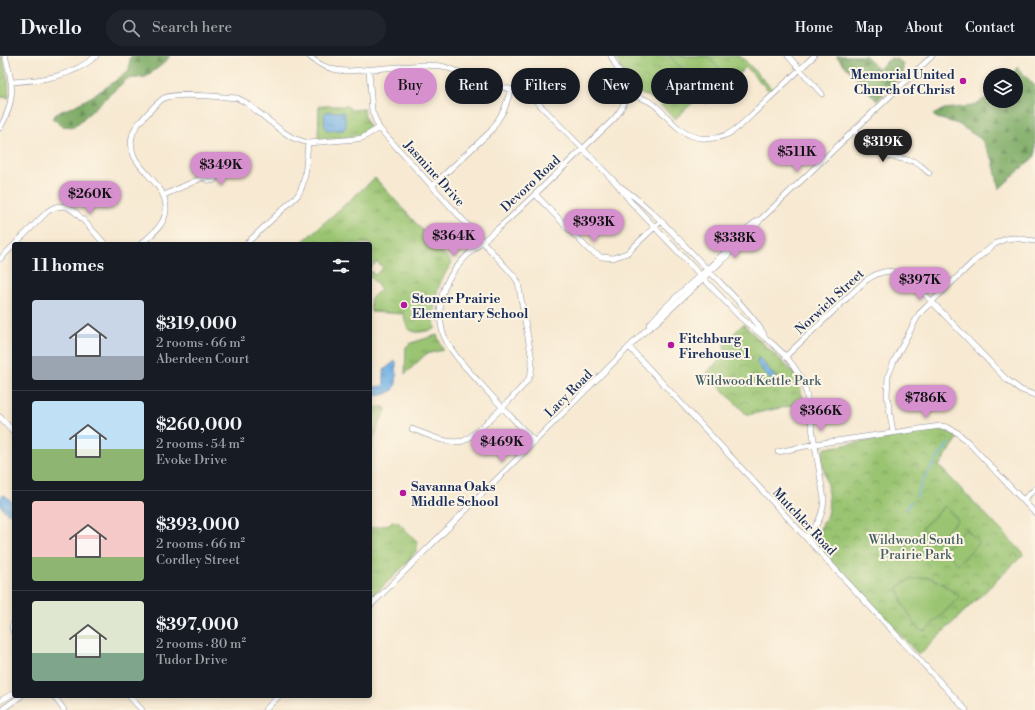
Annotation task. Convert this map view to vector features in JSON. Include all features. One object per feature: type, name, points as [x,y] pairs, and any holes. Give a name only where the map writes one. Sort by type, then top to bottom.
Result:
[{"type":"street","points":[[0,128],[10,106],[12,97],[12,82],[5,56]]},
{"type":"street","points":[[12,82],[41,80],[64,74],[79,68],[96,56]]},
{"type":"street","points":[[309,56],[317,63],[329,69],[349,71],[424,65],[442,66],[511,89]]},
{"type":"street","points":[[611,56],[617,68]]},
{"type":"street","points":[[788,56],[822,94]]},
{"type":"street","points":[[643,98],[653,103],[676,126],[690,135],[698,138],[722,136],[735,129],[814,56]]},
{"type":"street","name":"Lacy Road","points":[[372,604],[645,331],[663,309],[749,234],[761,219],[932,56]]},
{"type":"street","name":"Jasmine Drive","points":[[369,70],[372,111],[379,128],[518,282],[532,360],[532,371],[525,384],[477,432],[468,439],[463,441],[448,441],[412,429]]},
{"type":"street","points":[[432,186],[491,131],[504,110],[511,92]]},
{"type":"street","points":[[143,242],[162,222],[166,210],[164,195],[134,156],[131,138],[138,124],[159,102],[168,97],[222,97],[241,100],[282,131],[294,138],[308,143],[362,138],[379,128]]},
{"type":"street","points":[[539,104],[617,184],[630,201],[731,307],[751,326],[764,335],[799,373],[804,382],[824,500],[820,521],[806,537]]},
{"type":"street","name":"Devoro Road","points":[[535,442],[454,354],[447,342],[441,325],[441,302],[447,281],[459,264],[535,194],[620,111],[624,104]]},
{"type":"street","points":[[855,130],[877,151],[887,156],[913,161],[929,173]]},
{"type":"street","points":[[248,242],[298,195],[304,181],[308,143]]},
{"type":"street","points":[[164,195],[204,177]]},
{"type":"street","points":[[617,184],[636,197],[661,221],[738,301],[756,322],[764,335]]},
{"type":"street","points":[[535,194],[589,250],[600,257],[612,258],[627,253],[661,221]]},
{"type":"street","points":[[18,242],[48,211],[54,207],[63,206],[75,211],[103,242]]},
{"type":"street","points":[[893,432],[888,396],[888,376],[894,361],[919,314],[973,262],[995,244],[1005,239],[1014,238],[1035,241]]},
{"type":"street","points":[[0,259],[12,248]]},
{"type":"street","name":"Norwich Street","points":[[785,357],[865,281],[873,275],[881,272],[892,271],[905,275],[932,301],[1006,379],[1021,390],[1035,395]]},
{"type":"street","points":[[731,307],[738,301]]},
{"type":"street","name":"Mutchler Road","points":[[629,347],[966,710]]},
{"type":"street","points":[[0,417],[12,430]]},
{"type":"street","points":[[778,452],[815,444],[893,432],[940,426],[947,427],[968,442],[1035,513]]},
{"type":"street","points":[[1023,500],[1035,489]]},
{"type":"street","points":[[12,694],[0,702],[4,709],[18,698]]},
{"type":"street","points":[[55,698],[64,710]]},
{"type":"street","points":[[131,698],[142,710]]},
{"type":"street","points":[[265,710],[277,698]]},
{"type":"green space","points":[[0,56],[2,56],[8,80],[9,98],[0,97]]},
{"type":"green space","points":[[131,56],[170,56],[163,64],[146,77],[127,79],[74,127],[62,126],[52,118],[59,112],[74,106],[95,94],[129,70]]},
{"type":"green space","points":[[615,56],[739,56],[742,59],[743,58],[773,90],[770,92],[746,67],[651,68],[651,98],[643,95],[643,68],[621,68]]},
{"type":"green space","points":[[669,56],[707,56],[719,68],[681,68]]},
{"type":"green space","points":[[836,56],[866,56],[878,69],[891,58],[899,60],[903,64],[903,74],[877,101]]},
{"type":"green space","points":[[1023,73],[1035,86],[1035,156],[999,189],[993,160],[981,139],[958,124],[937,118],[933,115],[944,109],[972,106],[983,100],[983,108],[1023,108]]},
{"type":"green space","points":[[659,104],[691,104],[675,119]]},
{"type":"green space","points":[[319,106],[347,106],[352,110],[364,109],[365,117],[370,129],[364,133],[352,137],[318,139]]},
{"type":"green space","name":"Stoner Prairie Elementary School","points":[[375,178],[452,263],[442,279],[435,301],[435,329],[423,332],[414,332],[407,327],[404,314],[372,312],[372,297],[381,289],[372,279],[372,272],[375,275],[383,268],[377,262],[372,266],[372,242],[302,242]]},
{"type":"green space","name":"Wildwood Kettle Park","points":[[743,324],[794,373],[800,386],[804,403],[747,415],[706,373],[725,355],[724,343]]},
{"type":"green space","points":[[437,335],[443,350],[426,354],[405,374],[406,347],[411,343]]},
{"type":"green space","points":[[384,407],[386,409],[372,444],[372,408]]},
{"type":"green space","name":"Wildwood South Prairie Park","points":[[937,429],[946,431],[958,438],[939,466],[1024,554],[919,655],[822,551],[814,540],[826,518],[829,501],[821,454],[826,448]]},
{"type":"green space","points":[[945,506],[958,520],[935,542],[922,528]]},
{"type":"green space","points":[[392,521],[398,522],[417,541],[417,550],[406,564],[372,597],[372,528],[389,524]]},
{"type":"green space","points":[[966,529],[979,543],[958,564],[944,550]]},
{"type":"green space","points":[[929,577],[943,584],[960,597],[925,631],[918,629],[903,604],[898,587],[909,580]]},
{"type":"water","points":[[326,112],[344,112],[346,127],[343,130],[328,130],[325,128],[324,114]]},
{"type":"water","points":[[758,358],[776,378],[775,381],[767,376],[756,362],[758,361]]},
{"type":"water","points":[[395,361],[396,381],[393,390],[383,395],[374,396],[374,387],[382,386],[384,384],[384,370]]},
{"type":"water","points":[[3,495],[6,496],[12,502],[12,514],[4,511],[1,506],[0,498]]},
{"type":"waterway","points":[[916,497],[924,478],[949,443]]},
{"type":"waterway","points":[[907,509],[911,501]]},
{"type":"place","name":"Memorial United Church of Christ","points":[[963,81]]},
{"type":"place","name":"Stoner Prairie Elementary School","points":[[404,305]]},
{"type":"place","name":"Fitchburg Firehouse 1","points":[[671,345]]},
{"type":"place","name":"Savanna Oaks Middle School","points":[[403,493]]}]
